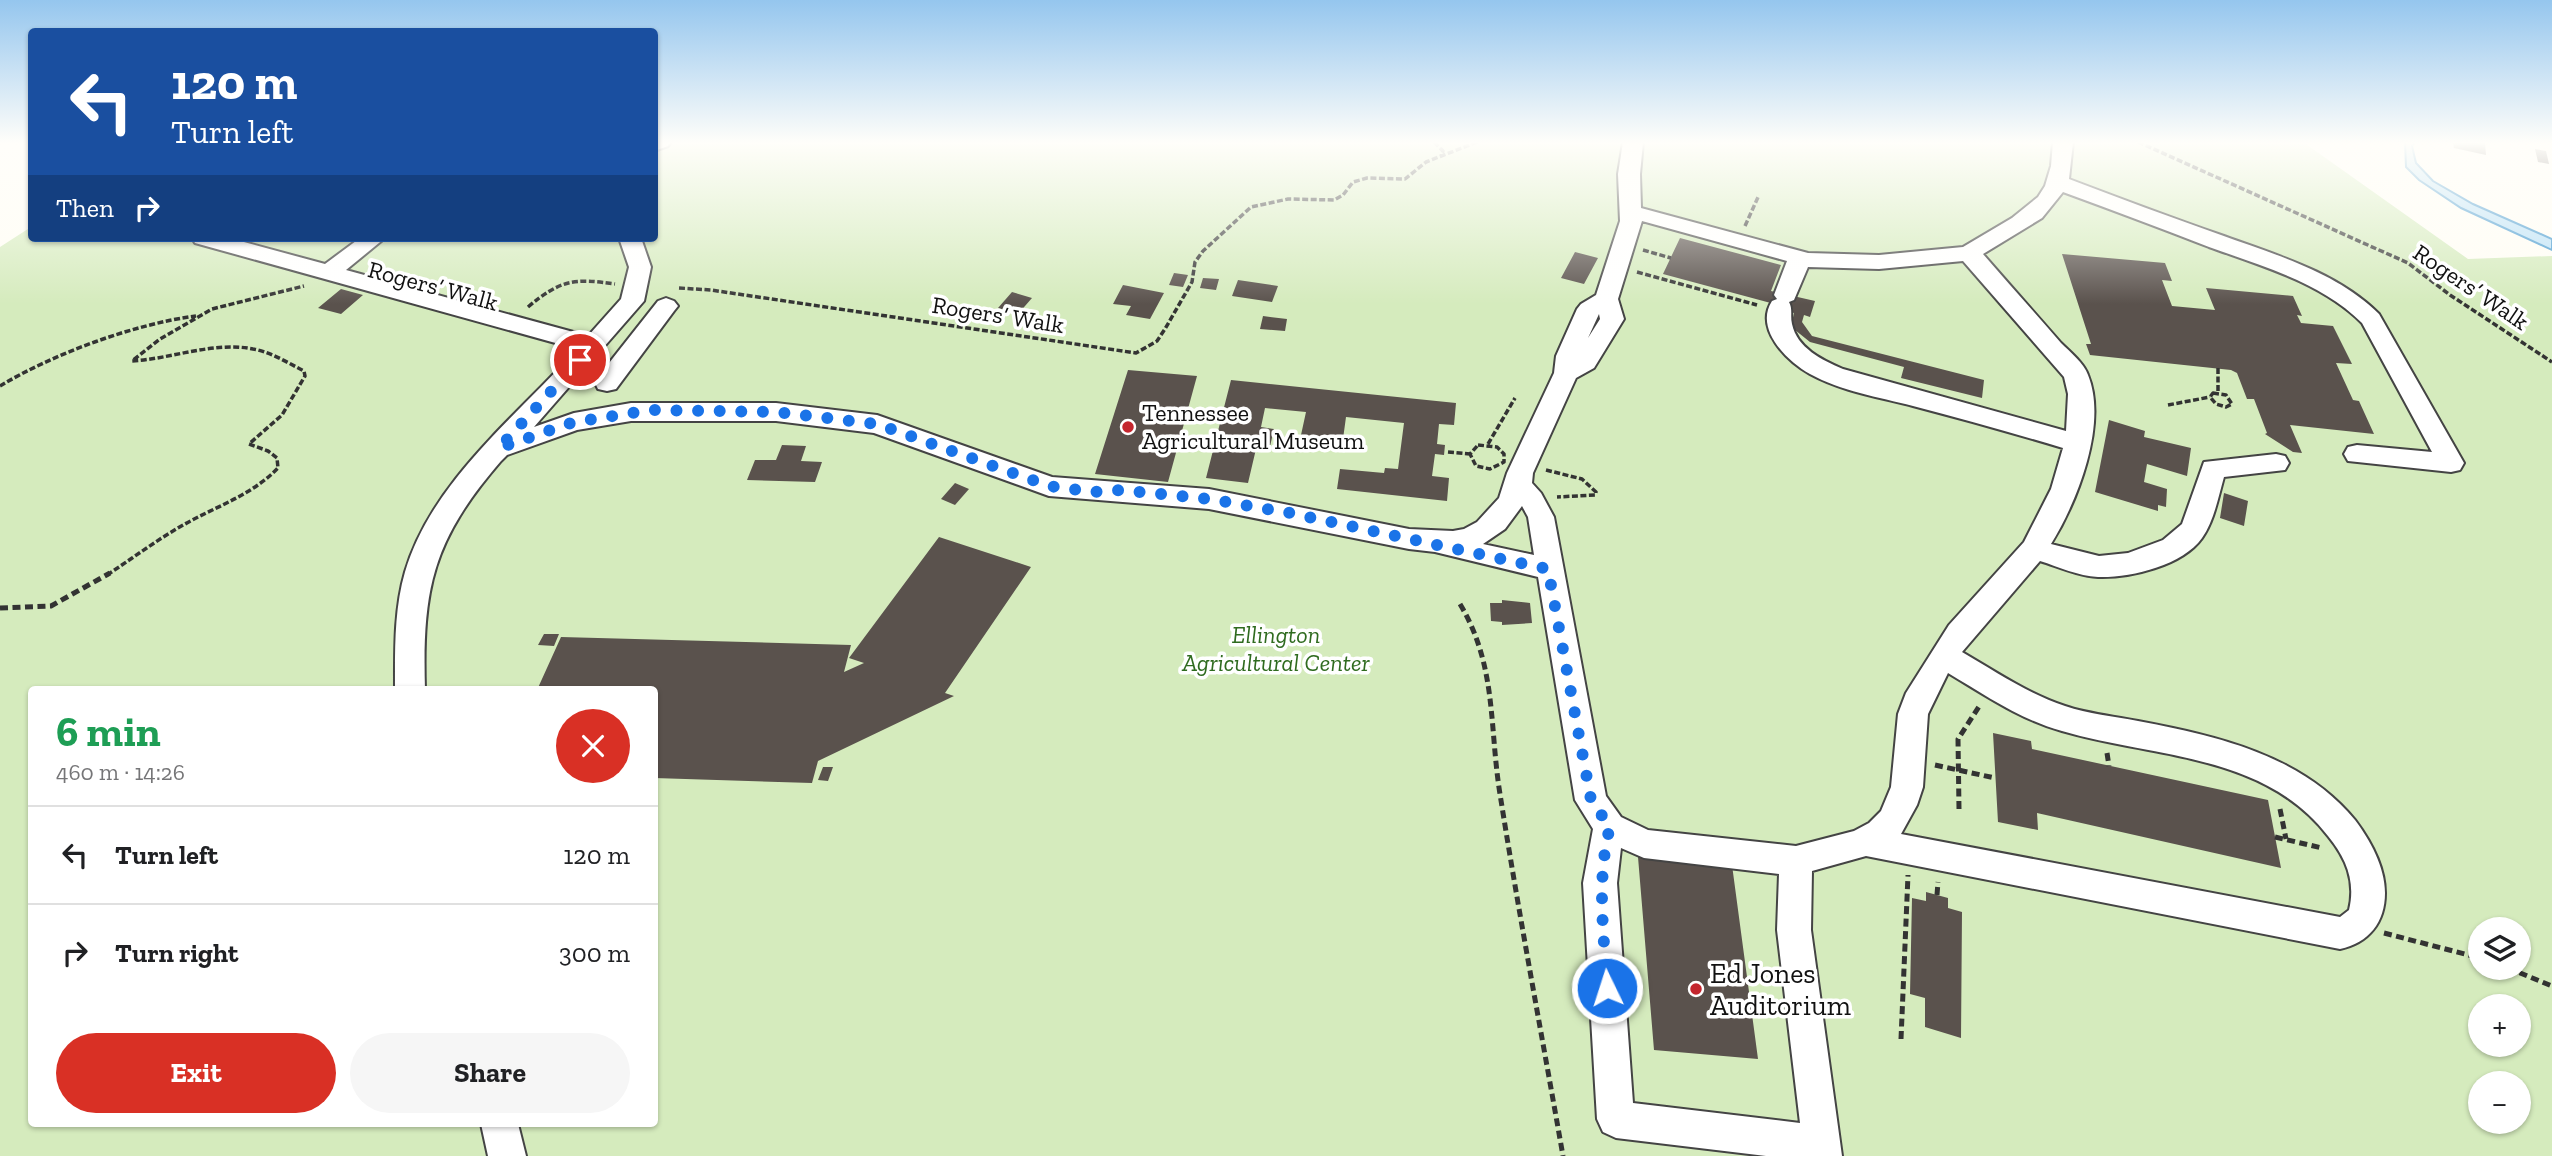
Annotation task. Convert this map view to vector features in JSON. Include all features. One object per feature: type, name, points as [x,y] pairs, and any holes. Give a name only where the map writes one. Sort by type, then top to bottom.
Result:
[{"type":"street","points":[[1429,542],[1469,539],[1485,533],[1520,478],[1566,373],[1585,362],[1612,319],[1606,299],[1628,237],[1632,212],[1631,196]]},
{"type":"street","points":[[1632,212],[1799,259],[1879,262],[1969,253],[2028,219],[2049,196]]},
{"type":"street","points":[[2094,196],[2298,272],[2328,286],[2362,308],[2389,347],[2451,463],[2357,454]]},
{"type":"street","points":[[219,242],[593,345]]},
{"type":"street","points":[[329,272],[369,242]]},
{"type":"street","points":[[410,686],[409,650],[414,596],[423,559],[442,517],[499,448],[632,301],[640,267],[631,242]]},
{"type":"street","points":[[1520,478],[1541,517],[1546,534],[1548,569],[1591,800],[1610,827],[1644,844],[1796,861],[1867,842],[1884,830],[1898,813],[1907,786],[1913,714],[1959,632],[2035,549],[2062,493],[2077,443],[2080,392],[2076,375],[1969,253]]},
{"type":"street","points":[[1799,259],[1782,304],[1779,327],[1786,341],[1810,363],[1854,382],[2077,443]]},
{"type":"street","points":[[607,383],[666,306]]},
{"type":"street","points":[[499,448],[574,422],[652,410],[776,412],[849,419],[877,424],[1049,486],[1094,492],[1121,490],[1209,499],[1290,513],[1548,569]]},
{"type":"street","points":[[2035,549],[2089,565],[2119,565],[2158,554],[2171,549],[2193,530],[2213,469],[2276,463]]},
{"type":"street","points":[[1867,842],[2340,933],[2352,930],[2362,920],[2369,894],[2368,879],[2355,846],[2331,813],[2293,784],[2260,765],[2231,755],[2063,719],[2037,710],[1944,656]]},
{"type":"street","points":[[1610,827],[1600,883],[1616,1119],[1822,1150],[1794,930],[1796,861]]},
{"type":"street","points":[[501,1127],[507,1156]]},
{"type":"path","name":"Rogers’ Walk","points":[[510,322],[548,289],[570,279],[637,287],[711,290],[1136,353],[1157,341],[1192,282],[1195,262],[1203,251],[1251,207],[1288,199],[1334,200],[1341,196]]},
{"type":"path","points":[[1737,243],[1759,196]]},
{"type":"path","name":"Rogers’ Walk","points":[[2261,196],[2408,263],[2450,295],[2552,362]]},
{"type":"path","points":[[1618,267],[1782,304]]},
{"type":"path","points":[[0,608],[12,604],[38,609],[50,606],[84,589],[172,531],[271,478],[278,468],[277,458],[268,451],[249,444],[282,415],[305,376],[304,371],[250,347],[195,351],[145,361],[132,360],[160,339],[200,316],[230,304],[298,289],[306,284]]},
{"type":"path","points":[[0,386],[31,366],[65,353],[169,319],[200,316]]},
{"type":"path","points":[[2218,369],[2218,393]]},
{"type":"path","points":[[2210,397],[2219,405],[2231,405],[2231,399],[2218,393]]},
{"type":"path","points":[[2168,405],[2218,393]]},
{"type":"path","points":[[1488,444],[1515,398]]},
{"type":"path","points":[[1470,454],[1475,447],[1488,444],[1501,449],[1520,478]]},
{"type":"path","points":[[1448,452],[1470,454]]},
{"type":"path","points":[[1470,454],[1473,463],[1486,469],[1499,467],[1520,478],[1559,496],[1588,497],[1596,492],[1592,483],[1586,480],[1520,478]]},
{"type":"path","points":[[1461,604],[1473,626],[1487,669],[1499,791],[1563,1156]]},
{"type":"path","points":[[1959,809],[1958,739],[1993,683]]},
{"type":"path","points":[[1910,760],[1995,778]]},
{"type":"path","points":[[1901,1039],[1909,850]]},
{"type":"path","points":[[2362,920],[2399,938],[2468,955]]},
{"type":"path","points":[[2531,977],[2552,986]]},
{"type":"green space","name":"Ellington Agricultural Center","points":[[658,196],[2379,196],[2468,259],[2552,256],[2552,1156],[0,1156],[0,247],[28,229],[28,242],[658,242]]},
{"type":"water","points":[[2443,196],[2459,196],[2552,239],[2552,250],[2461,208]]},
{"type":"building","points":[[1680,238],[1781,265],[1771,291],[1815,301],[1810,317],[1804,315],[1802,322],[1812,336],[1984,380],[1982,398],[1901,378],[1904,367],[1810,342],[1795,330],[1792,322],[1794,313],[1787,311],[1789,308],[1663,274]]},
{"type":"building","points":[[1575,252],[1598,258],[1584,284],[1561,278]]},
{"type":"building","points":[[2062,254],[2165,263],[2172,281],[2162,280],[2172,306],[2215,310],[2206,288],[2293,296],[2302,316],[2297,315],[2301,323],[2333,326],[2352,364],[2336,363],[2353,400],[2359,401],[2374,434],[2290,425],[2302,453],[2293,452],[2265,434],[2267,433],[2254,399],[2247,399],[2237,373],[2231,370],[2090,355],[2086,344],[2091,344]]},
{"type":"building","points":[[1174,273],[1188,275],[1183,287],[1169,285]]},
{"type":"building","points":[[1203,278],[1219,279],[1216,290],[1200,288]]},
{"type":"building","points":[[1238,280],[1278,286],[1272,302],[1232,296]]},
{"type":"building","points":[[1123,285],[1164,293],[1150,319],[1126,315],[1131,306],[1113,304]]},
{"type":"building","points":[[341,289],[363,295],[341,314],[318,308]]},
{"type":"building","points":[[1012,292],[1032,298],[1018,314],[998,308]]},
{"type":"building","points":[[1263,316],[1287,319],[1285,331],[1260,329]]},
{"type":"building","points":[[1128,370],[1197,376],[1168,482],[1095,474]]},
{"type":"building","points":[[1231,380],[1456,403],[1454,425],[1439,424],[1437,444],[1445,445],[1444,455],[1435,454],[1432,476],[1449,478],[1447,501],[1337,489],[1340,469],[1384,473],[1385,468],[1398,469],[1404,423],[1346,417],[1343,439],[1301,435],[1306,412],[1265,408],[1261,427],[1274,429],[1269,451],[1256,449],[1248,483],[1206,478]]},
{"type":"building","points":[[2109,420],[2145,431],[2144,437],[2191,448],[2187,476],[2147,464],[2144,482],[2167,489],[2166,507],[2158,505],[2158,511],[2095,492]]},
{"type":"building","points":[[782,445],[806,446],[801,461],[822,462],[815,482],[747,480],[755,460],[776,460]]},
{"type":"building","points":[[955,483],[969,489],[955,505],[941,499]]},
{"type":"building","points":[[2224,493],[2248,501],[2244,526],[2220,518]]},
{"type":"building","points":[[939,537],[1031,567],[945,693],[954,696],[818,761],[812,783],[658,778],[658,686],[539,686],[561,637],[851,645],[844,672],[864,663],[849,658]]},
{"type":"building","points":[[1502,600],[1530,603],[1532,623],[1502,625],[1502,622],[1491,621],[1490,603],[1502,603]]},
{"type":"building","points":[[544,634],[559,634],[554,646],[538,645]]},
{"type":"building","points":[[1993,733],[2031,741],[2032,749],[2268,800],[2281,868],[2037,813],[2038,830],[1998,822]]},
{"type":"building","points":[[823,767],[833,767],[828,781],[818,780]]},
{"type":"building","points":[[1638,857],[1732,865],[1758,1059],[1654,1050]]},
{"type":"building","points":[[1926,892],[1948,898],[1948,908],[1962,912],[1961,1038],[1925,1027],[1925,998],[1910,994],[1912,898],[1926,901]]},
{"type":"place","name":"Tennessee Agricultural Museum","points":[[1128,427]]},
{"type":"place","name":"Ed Jones Auditorium","points":[[1696,989]]},
{"type":"route","points":[[580,360],[499,448],[555,427],[586,419],[652,410],[776,412],[861,421],[877,424],[1049,486],[1094,492],[1121,490],[1209,499],[1290,513],[1548,569],[1591,800],[1610,827],[1600,883],[1607,988]]}]
